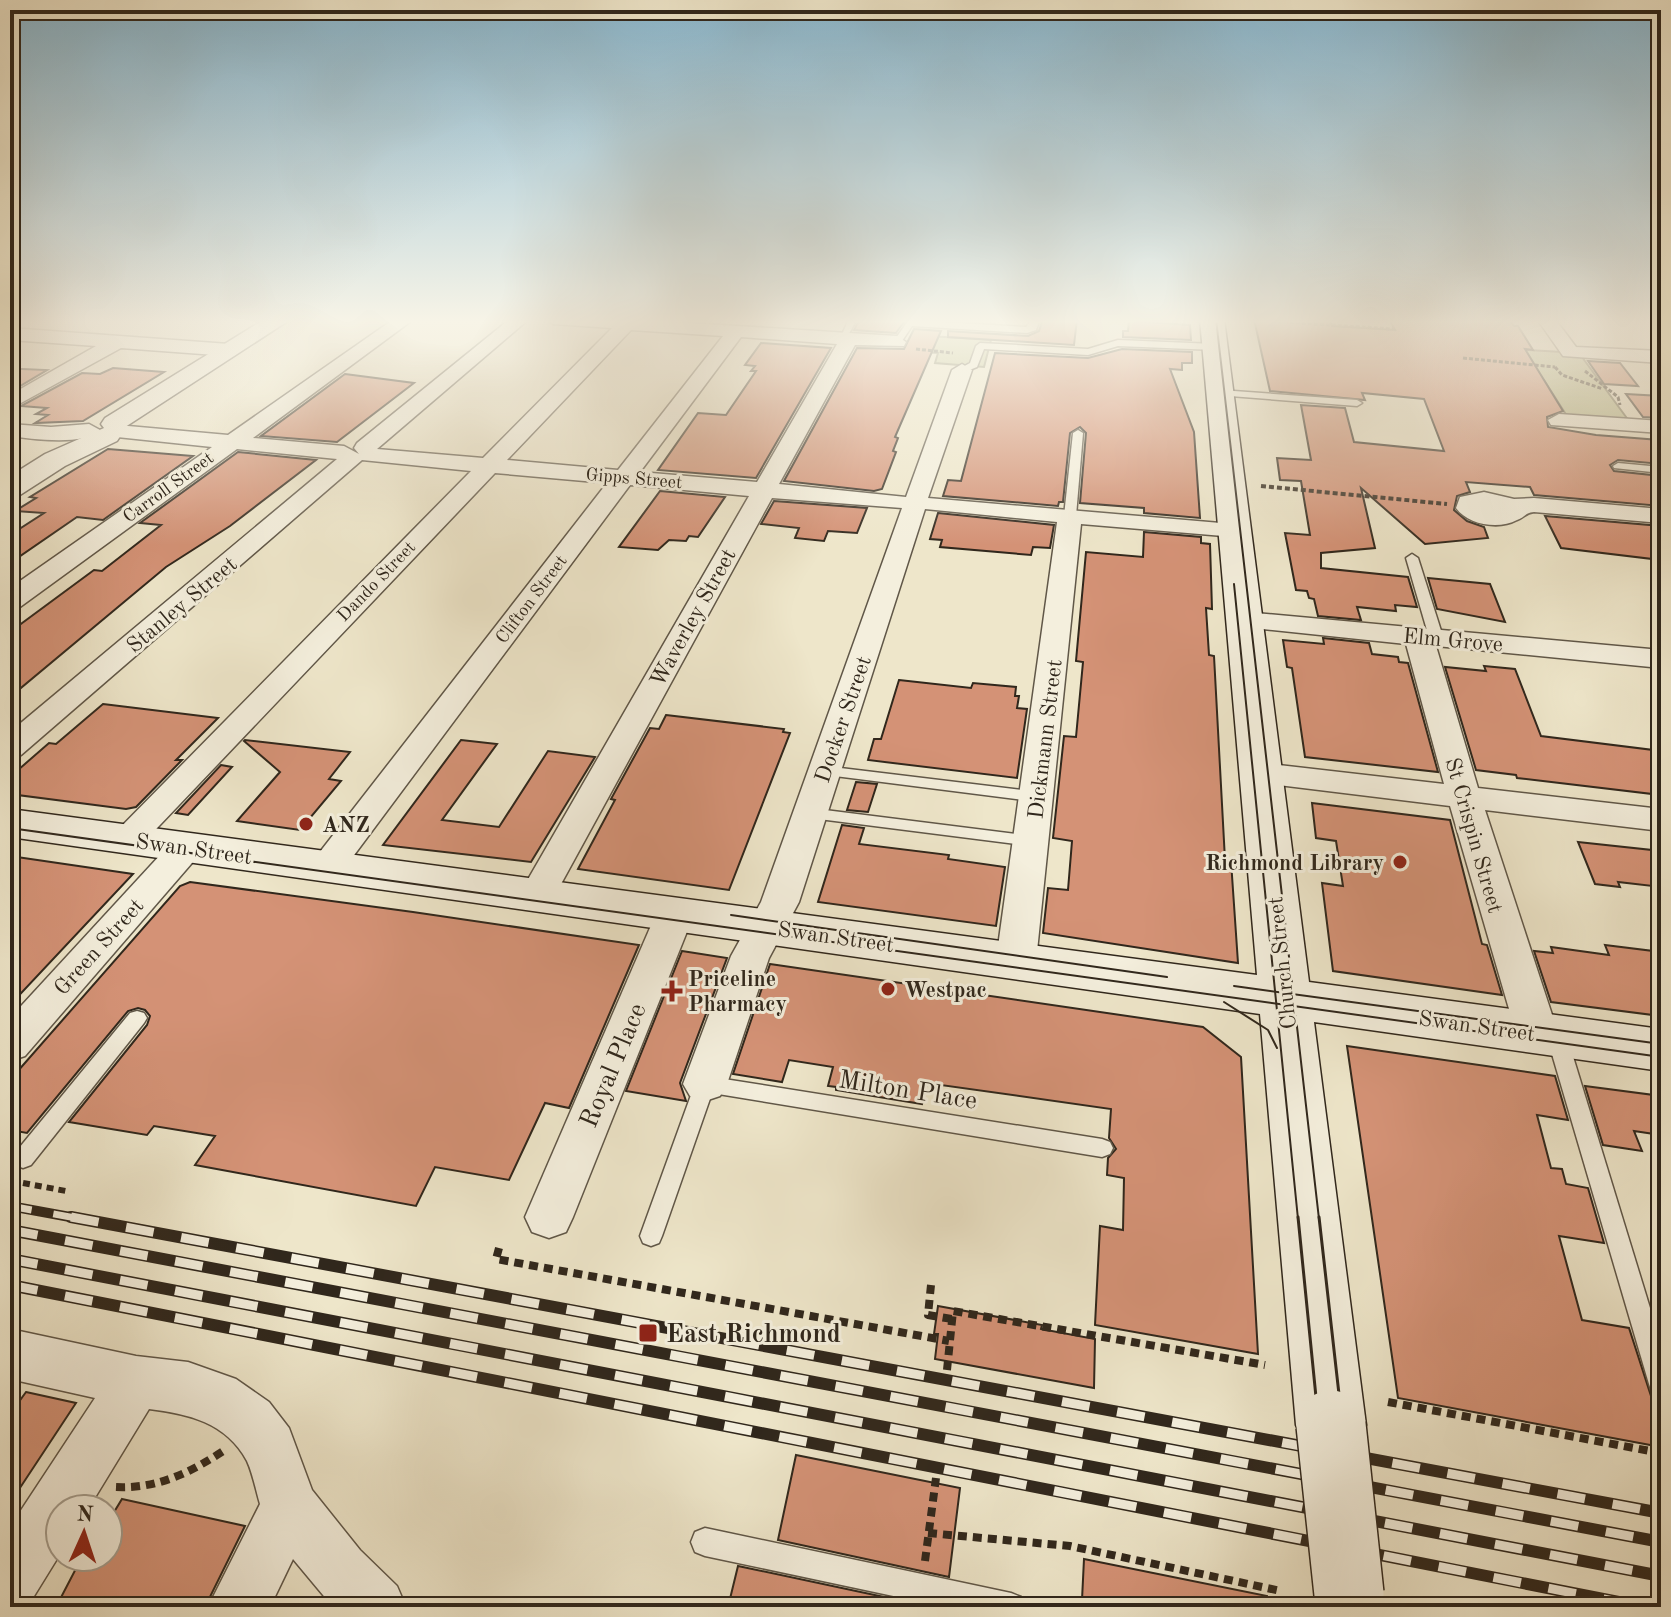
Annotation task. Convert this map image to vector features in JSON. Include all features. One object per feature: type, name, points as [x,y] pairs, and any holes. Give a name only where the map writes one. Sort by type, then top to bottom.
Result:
[{"type":"main road","name":"Church Street","points":[[1220,394],[1285,999],[1359,1413],[1327,1597]]},
{"type":"main road","name":"Swan Street","points":[[10,823],[1661,1050]]},
{"type":"street","points":[[10,489],[87,436],[156,394]]},
{"type":"street","name":"Carroll Street","points":[[10,601],[297,394]]},
{"type":"street","name":"Stanley Street","points":[[10,748],[429,394]]},
{"type":"street","name":"Dando Street","points":[[127,839],[557,394]]},
{"type":"street","name":"Clifton Street","points":[[327,866],[687,394]]},
{"type":"street","name":"Waverley Street","points":[[537,895],[814,394]]},
{"type":"street","name":"Docker Street","points":[[705,1084],[750,956],[780,902],[953,394]]},
{"type":"street","points":[[1559,420],[1652,426]]},
{"type":"street","name":"Gipps Street","points":[[10,430],[231,441],[1235,530]]},
{"type":"street","points":[[1468,506],[1472,500],[1484,499],[1510,507],[1534,505],[1661,516]]},
{"type":"street","name":"Dickmann Street","points":[[1016,961],[1039,797],[1070,516]]},
{"type":"street","name":"Elm Grove","points":[[1244,620],[1661,659]]},
{"type":"street","name":"St Crispin Street","points":[[1427,636],[1465,797],[1547,1035]]},
{"type":"street","points":[[1261,773],[1661,820]]},
{"type":"street","name":"Green Street","points":[[10,1045],[186,848]]},
{"type":"street","name":"Royal Place","points":[[549,1217],[675,914]]},
{"type":"street","points":[[10,1354],[136,1382],[188,1388],[217,1398],[250,1421],[270,1447],[289,1507],[339,1571],[376,1607]]},
{"type":"street","points":[[10,1580],[136,1382]]},
{"type":"street","points":[[238,1607],[289,1507]]},
{"type":"lane","points":[[1240,394],[1357,403]]},
{"type":"lane","points":[[1070,516],[1078,433]]},
{"type":"lane","points":[[1618,466],[1661,470]]},
{"type":"lane","points":[[1412,558],[1427,636]]},
{"type":"lane","points":[[824,771],[1039,797]]},
{"type":"lane","points":[[809,813],[1032,841]]},
{"type":"lane","points":[[23,1159],[137,1018]]},
{"type":"lane","points":[[1547,1035],[1661,1384]]},
{"type":"lane","points":[[651,1236],[705,1084]]},
{"type":"lane","name":"Milton Place","points":[[705,1084],[1102,1148]]},
{"type":"lane","points":[[705,1542],[1011,1607]]},
{"type":"path","points":[[1614,394],[1623,413],[1652,426]]},
{"type":"path","points":[[1261,486],[1468,506]]},
{"type":"path","points":[[10,1181],[66,1191]]},
{"type":"path","points":[[499,1248],[496,1259],[949,1341]]},
{"type":"path","points":[[931,1285],[928,1315],[952,1319]]},
{"type":"path","points":[[947,1370],[953,1311],[1265,1365]]},
{"type":"path","points":[[1359,1413],[1661,1453]]},
{"type":"path","points":[[103,1485],[137,1490],[175,1479],[256,1430]]},
{"type":"path","points":[[936,1478],[928,1533],[1070,1546],[1327,1597]]},
{"type":"green space","points":[[1553,394],[1609,394],[1629,421],[1567,416]]},
{"type":"building","points":[[42,394],[127,394],[83,421],[35,423],[48,415],[36,414],[47,408],[21,406]]},
{"type":"building","points":[[317,394],[399,394],[337,442],[261,436]]},
{"type":"building","points":[[740,394],[804,394],[756,478],[658,470],[698,413],[726,415]]},
{"type":"building","points":[[831,394],[913,394],[895,437],[898,438],[893,451],[896,452],[882,489],[874,491],[784,481]]},
{"type":"building","points":[[984,394],[1180,394],[1194,432],[1200,518],[1144,513],[1144,508],[1080,503],[1086,433],[1080,427],[1070,433],[1063,502],[1059,502],[1058,506],[943,496],[948,480],[961,481]]},
{"type":"building","points":[[1307,394],[1363,394],[1365,400]]},
{"type":"building","points":[[1377,394],[1553,394],[1563,411],[1547,417],[1548,427],[1596,435],[1660,440],[1656,436],[1661,436],[1661,464],[1618,460],[1610,465],[1614,471],[1661,476],[1661,506],[1534,495],[1530,487],[1466,482],[1470,492],[1457,496],[1454,510],[1467,521],[1484,527],[1488,538],[1425,544],[1361,488],[1375,548],[1321,553],[1321,568],[1408,577],[1417,607],[1395,605],[1396,611],[1357,607],[1361,620],[1318,616],[1314,599],[1309,598],[1307,591],[1296,590],[1285,533],[1310,535],[1301,481],[1280,480],[1277,458],[1311,460],[1301,405],[1345,408],[1354,442],[1444,451],[1424,399]]},
{"type":"building","points":[[1626,394],[1661,396],[1661,418],[1643,417]]},
{"type":"building","points":[[108,449],[193,456],[103,520],[77,517],[10,563],[10,535],[44,513],[15,511],[36,498],[30,497]]},
{"type":"building","points":[[238,452],[316,460],[230,526],[166,567],[10,697],[10,632],[94,570],[102,571],[161,525],[140,523]]},
{"type":"building","points":[[660,491],[725,497],[698,537],[689,536],[686,541],[669,540],[658,550],[619,547]]},
{"type":"building","points":[[774,501],[867,508],[857,533],[828,531],[824,541],[795,538],[799,528],[761,524]]},
{"type":"building","points":[[938,513],[1054,525],[1050,548],[1033,547],[1031,555],[940,547],[942,540],[930,539]]},
{"type":"building","points":[[1545,516],[1661,526],[1661,560],[1561,548]]},
{"type":"building","points":[[1144,532],[1201,537],[1201,543],[1210,544],[1212,609],[1206,608],[1209,655],[1214,656],[1225,860],[1231,861],[1238,963],[1043,933],[1048,888],[1068,890],[1072,841],[1053,838],[1064,736],[1076,737],[1083,662],[1076,661],[1086,552],[1143,557]]},
{"type":"building","points":[[1428,578],[1490,584],[1505,622],[1437,609]]},
{"type":"building","points":[[1323,638],[1369,643],[1372,654],[1398,657],[1399,662],[1408,663],[1438,772],[1305,757],[1292,668],[1287,667],[1283,640],[1324,644]]},
{"type":"building","points":[[1484,666],[1515,669],[1541,736],[1661,751],[1661,795],[1517,778],[1516,775],[1476,770],[1445,667],[1486,671]]},
{"type":"building","points":[[899,680],[971,688],[973,683],[1016,687],[1015,696],[1019,696],[1017,708],[1027,709],[1017,778],[868,760],[874,739],[881,739]]},
{"type":"building","points":[[103,704],[218,718],[176,760],[182,760],[136,807],[126,809],[10,794],[10,777],[49,743],[56,744]]},
{"type":"building","points":[[666,715],[784,729],[783,732],[790,733],[729,890],[578,869],[615,800],[611,799],[650,728],[659,729]]},
{"type":"building","points":[[461,740],[497,744],[442,820],[499,827],[548,751],[595,757],[531,862],[383,845]]},
{"type":"building","points":[[244,741],[350,752],[329,779],[341,781],[300,830],[237,821],[280,772]]},
{"type":"building","points":[[221,765],[232,767],[188,815],[176,813]]},
{"type":"building","points":[[856,782],[877,784],[868,812],[847,810]]},
{"type":"building","name":"Richmond Library","points":[[1312,803],[1450,820],[1482,944],[1487,945],[1502,995],[1333,971],[1322,883],[1343,886],[1336,841],[1316,838]]},
{"type":"building","points":[[842,825],[864,828],[859,844],[949,855],[948,859],[1005,867],[996,926],[818,902]]},
{"type":"building","points":[[1578,842],[1661,851],[1661,887],[1618,882],[1620,887],[1595,884]]},
{"type":"building","points":[[10,856],[133,874],[10,1005]]},
{"type":"building","points":[[190,882],[639,945],[569,1108],[545,1103],[509,1180],[435,1167],[416,1206],[195,1165],[215,1136],[154,1126],[147,1135],[69,1122],[147,1025],[150,1016],[138,1008],[128,1011],[27,1133],[10,1130],[10,1080],[180,886]]},
{"type":"building","points":[[1605,945],[1661,952],[1661,1016],[1551,1002],[1534,951],[1553,953],[1551,947],[1609,955]]},
{"type":"building","points":[[682,951],[727,958],[680,1083],[686,1101],[626,1091]]},
{"type":"building","points":[[770,964],[1203,1027],[1241,1057],[1258,1354],[1095,1325],[1100,1226],[1123,1230],[1124,1178],[1107,1175],[1108,1158],[1116,1149],[1109,1138],[1111,1109],[927,1083],[922,1104],[836,1090],[836,1087],[828,1086],[833,1067],[789,1060],[782,1082],[733,1074]]},
{"type":"building","points":[[1347,1046],[1555,1076],[1568,1120],[1537,1115],[1551,1168],[1562,1169],[1566,1184],[1588,1188],[1604,1243],[1559,1236],[1582,1320],[1629,1328],[1661,1427],[1661,1447],[1398,1398]]},
{"type":"building","points":[[1585,1086],[1661,1096],[1661,1135],[1634,1131],[1642,1151],[1603,1145]]},
{"type":"building","points":[[938,1306],[1042,1325],[1041,1329],[1095,1339],[1094,1388],[935,1359],[938,1334],[934,1334]]},
{"type":"building","points":[[26,1392],[76,1403],[10,1503],[10,1401],[18,1403]]},
{"type":"building","points":[[796,1455],[960,1488],[949,1577],[778,1540]]},
{"type":"building","points":[[124,1499],[245,1526],[205,1607],[186,1607],[156,1600],[152,1607],[56,1607],[74,1573],[124,1573]]},
{"type":"building","points":[[1084,1559],[1267,1596],[1266,1607],[1118,1607],[1082,1600]]},
{"type":"building","points":[[738,1566],[931,1607],[728,1607]]},
{"type":"tram line","points":[[1225,394],[1293,994]]},
{"type":"tram line","points":[[1234,584],[1275,992]]},
{"type":"tram line","points":[[10,828],[1276,1004]]},
{"type":"tram line","points":[[731,915],[1167,977]]},
{"type":"tram line","points":[[1234,986],[1275,992]]},
{"type":"tram line","points":[[1275,992],[1293,994]]},
{"type":"tram line","points":[[1275,992],[1276,1004]]},
{"type":"tram line","points":[[1293,994],[1661,1044]]},
{"type":"tram line","points":[[1293,994],[1295,1006]]},
{"type":"tram line","points":[[1224,1002],[1268,1030],[1277,1048]]},
{"type":"tram line","points":[[1276,1004],[1295,1006]]},
{"type":"tram line","points":[[1276,1004],[1298,1219]]},
{"type":"tram line","points":[[1295,1006],[1661,1057]]},
{"type":"tram line","points":[[1295,1006],[1319,1219]]},
{"type":"tram line","points":[[1298,1217],[1337,1607]]},
{"type":"tram line","points":[[1319,1217],[1363,1607]]},
{"type":"railway","points":[[10,1206],[81,1219]]},
{"type":"railway","points":[[71,1217],[1661,1513]]},
{"type":"railway","points":[[10,1230],[1661,1542]]},
{"type":"railway","points":[[10,1259],[1661,1576]]},
{"type":"railway","points":[[10,1285],[1644,1607]]},
{"type":"place","name":"ANZ","points":[[306,824]]},
{"type":"place","name":"Richmond Library","points":[[1400,862]]},
{"type":"place","name":"Westpac","points":[[888,989]]},
{"type":"place","name":"Priceline Pharmacy","points":[[672,991]]},
{"type":"place","name":"East Richmond","points":[[648,1333]]}]
